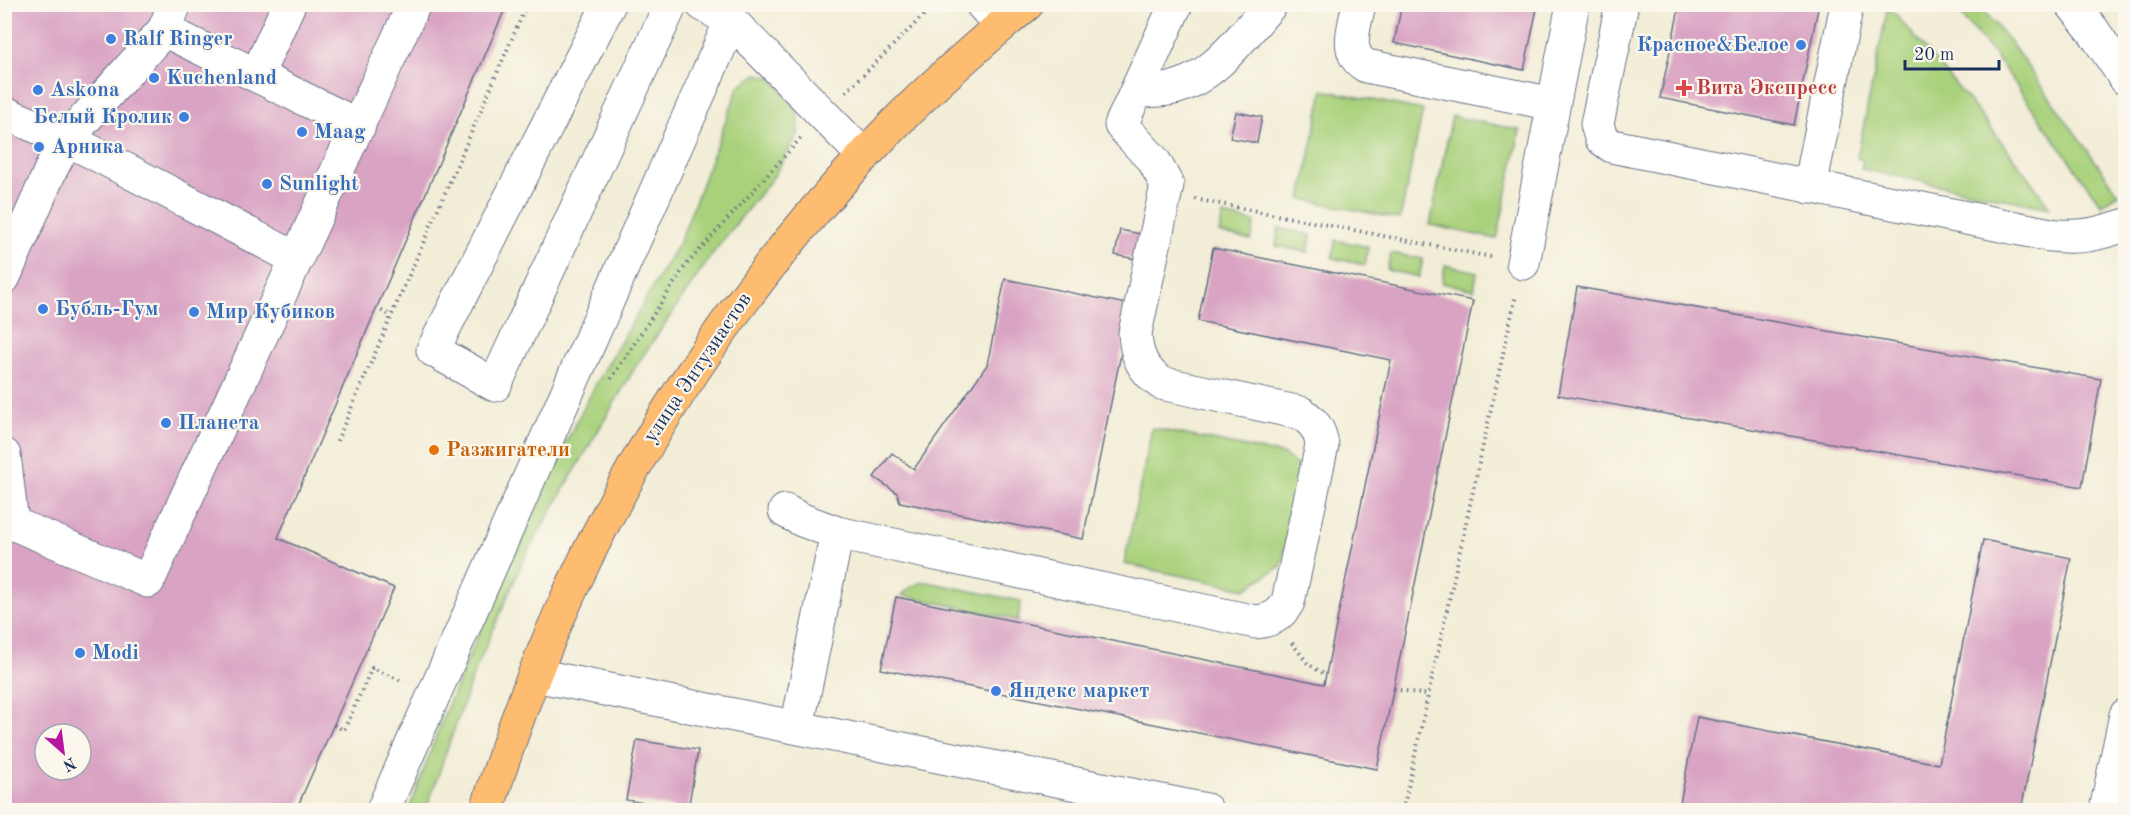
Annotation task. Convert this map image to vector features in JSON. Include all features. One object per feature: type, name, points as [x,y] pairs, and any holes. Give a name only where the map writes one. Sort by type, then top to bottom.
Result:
[{"type":"main road","name":"улица Энтузиастов","points":[[487,810],[497,776],[535,675],[599,528],[639,456],[678,393],[722,328],[774,259],[864,156],[938,82],[992,15],[1027,4]]},
{"type":"street","points":[[257,75],[289,4]]},
{"type":"street","points":[[4,455],[12,523],[148,581],[414,4]]},
{"type":"street","points":[[609,4],[433,350],[495,385],[671,4]]},
{"type":"street","points":[[702,4],[731,21],[864,156]]},
{"type":"street","points":[[785,511],[837,533],[1256,622],[1269,621],[1276,617],[1288,602],[1322,445],[1321,436],[1312,421],[1301,413],[1161,383],[1144,368],[1136,348],[1135,333],[1167,185],[1154,160],[1121,125],[1176,4]]},
{"type":"street","points":[[1137,91],[1174,87],[1204,74],[1271,4]]},
{"type":"street","points":[[1359,4],[1351,44],[1356,58],[1366,66],[1553,104]]},
{"type":"street","points":[[1522,263],[1573,4]]},
{"type":"street","points":[[1622,4],[1597,123],[1598,131],[1606,143],[1612,146],[2061,237],[2088,236],[2126,225]]},
{"type":"street","points":[[1810,186],[1847,4]]},
{"type":"street","points":[[2072,4],[2126,79]]},
{"type":"street","points":[[4,278],[51,169],[67,139],[170,17],[257,75],[359,126]]},
{"type":"street","points":[[383,810],[731,21]]},
{"type":"street","points":[[4,112],[67,139],[297,259]]},
{"type":"street","points":[[797,727],[837,533]]},
{"type":"street","points":[[535,675],[1206,810]]},
{"type":"street","points":[[2106,810],[2126,714]]},
{"type":"path","points":[[337,441],[527,4]]},
{"type":"path","points":[[608,384],[686,265],[823,114],[935,4]]},
{"type":"path","points":[[1165,194],[1522,263],[1403,810]]},
{"type":"path","points":[[376,308],[392,316]]},
{"type":"path","points":[[1276,617],[1298,653],[1308,664],[1326,675]]},
{"type":"path","points":[[334,725],[345,730],[372,668],[433,694]]},
{"type":"path","points":[[1394,689],[1428,695]]},
{"type":"green space","points":[[1952,5],[1979,5],[2010,42],[2119,194],[2101,205],[1994,54]]},
{"type":"green space","points":[[1888,6],[1972,105],[2050,208],[1861,169],[1863,160],[1857,158]]},
{"type":"green space","points":[[757,74],[772,78],[794,104],[799,119],[798,134],[774,176],[713,253],[636,366],[527,552],[472,678],[426,810],[409,810],[443,717],[534,504],[596,384],[681,239],[739,86]]},
{"type":"green space","points":[[1323,90],[1423,110],[1400,219],[1301,199]]},
{"type":"green space","points":[[1452,116],[1520,130],[1497,239],[1430,225]]},
{"type":"green space","points":[[1223,215],[1255,222],[1251,240],[1219,233]]},
{"type":"green space","points":[[1279,228],[1311,235],[1308,252],[1276,246]]},
{"type":"green space","points":[[1336,240],[1368,247],[1365,265],[1332,258]]},
{"type":"green space","points":[[1391,253],[1423,259],[1419,277],[1387,270]]},
{"type":"green space","points":[[1445,265],[1477,272],[1474,290],[1442,283]]},
{"type":"green space","points":[[1152,428],[1285,455],[1301,469],[1281,566],[1245,589],[1124,564]]},
{"type":"green space","points":[[927,582],[1021,601],[1018,620],[902,595],[913,586]]},
{"type":"building","name":"Планета","points":[[4,4],[507,4],[278,538],[394,588],[296,810],[4,810]]},
{"type":"building","points":[[1402,4],[1538,4],[1524,70],[1394,43]]},
{"type":"building","points":[[1680,4],[1819,4],[1794,125],[1660,98]]},
{"type":"building","points":[[1236,112],[1262,117],[1257,143],[1230,138]]},
{"type":"building","points":[[1120,230],[1146,235],[1141,260],[1115,255]]},
{"type":"building","points":[[1213,248],[1473,301],[1377,769],[881,669],[896,597],[1324,684],[1391,360],[1198,321]]},
{"type":"building","points":[[1005,279],[1131,305],[1083,539],[900,502],[897,493],[874,477],[892,453],[914,469],[987,365]]},
{"type":"building","points":[[1577,287],[2101,379],[2082,487],[1558,395]]},
{"type":"building","points":[[1983,540],[2071,558],[2021,810],[1694,810],[1679,808],[1697,717],[1939,764]]},
{"type":"building","points":[[637,740],[698,750],[688,810],[626,800]]},
{"type":"place","name":"Ralf Ringer","points":[[111,39]]},
{"type":"place","name":"Красное&Белое","points":[[1801,45]]},
{"type":"place","name":"Kuchenland","points":[[154,78]]},
{"type":"place","name":"Вита Экспресс","points":[[1684,88]]},
{"type":"place","name":"Askona","points":[[38,90]]},
{"type":"place","name":"Белый Кролик","points":[[184,117]]},
{"type":"place","name":"Maag","points":[[302,132]]},
{"type":"place","name":"Арника","points":[[39,147]]},
{"type":"place","name":"Sunlight","points":[[267,184]]},
{"type":"place","name":"Бубль-Гум","points":[[43,309]]},
{"type":"place","name":"Мир Кубиков","points":[[194,312]]},
{"type":"place","name":"Планета","points":[[166,423]]},
{"type":"place","name":"Разжигатели","points":[[434,450]]},
{"type":"place","name":"Modi","points":[[80,653]]},
{"type":"place","name":"Яндекс маркет","points":[[996,691]]}]
